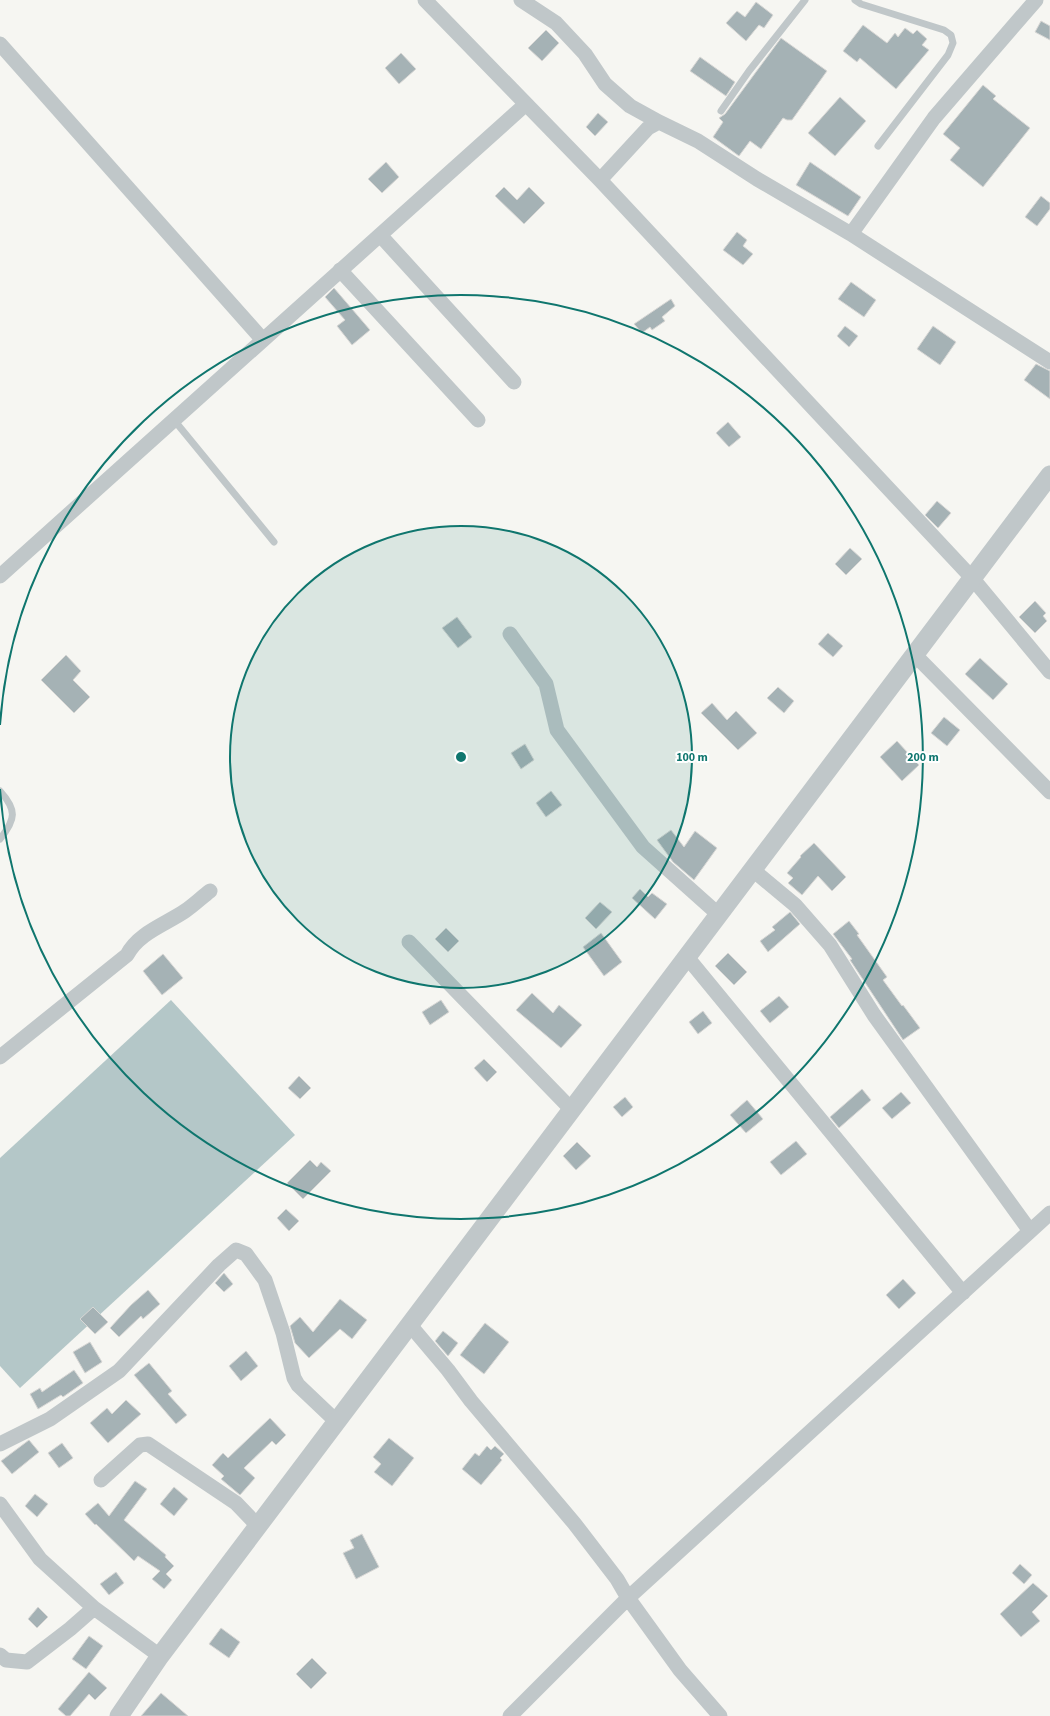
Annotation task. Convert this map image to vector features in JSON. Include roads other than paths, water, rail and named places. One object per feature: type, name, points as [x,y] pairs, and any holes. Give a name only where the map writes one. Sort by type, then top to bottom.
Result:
[{"type":"street","points":[[425,0],[600,180],[973,579],[1050,672]]},
{"type":"street","points":[[521,0],[556,23],[585,54],[605,84],[630,106],[698,141],[757,179],[851,234],[1050,362]]},
{"type":"street","points":[[851,234],[934,118],[1036,0]]},
{"type":"street","points":[[0,44],[263,340]]},
{"type":"street","points":[[0,575],[526,104]]},
{"type":"street","points":[[600,180],[648,128],[659,122]]},
{"type":"street","points":[[380,235],[514,382]]},
{"type":"street","points":[[340,270],[478,420]]},
{"type":"street","points":[[119,1716],[160,1656],[622,1045],[688,957],[718,914],[753,870],[1050,475]]},
{"type":"street","points":[[510,634],[546,684],[558,730],[643,847],[718,914]]},
{"type":"street","points":[[915,655],[1050,792]]},
{"type":"street","points":[[753,870],[795,905],[830,946],[874,1015],[1023,1222]]},
{"type":"street","points":[[0,1057],[127,956],[131,946],[142,937],[186,910],[210,891]]},
{"type":"street","points":[[409,942],[572,1110]]},
{"type":"street","points":[[688,957],[957,1285]]},
{"type":"street","points":[[510,1716],[623,1589],[957,1285],[1023,1222],[1050,1213]]},
{"type":"street","points":[[0,1444],[50,1419],[119,1371],[219,1265],[236,1250],[246,1254],[252,1260],[265,1280],[283,1333],[294,1378],[298,1385],[337,1422]]},
{"type":"street","points":[[410,1326],[574,1523],[680,1670],[720,1716]]},
{"type":"street","points":[[101,1480],[140,1445],[148,1444],[236,1503],[258,1526]]},
{"type":"street","points":[[0,1504],[40,1559],[94,1608],[160,1656]]},
{"type":"street","points":[[0,1654],[6,1660],[27,1662],[70,1629],[94,1608]]},
{"type":"lane","points":[[722,111],[749,71],[804,0]]},
{"type":"lane","points":[[860,1],[944,30],[951,35],[953,43],[948,55],[878,146]]},
{"type":"lane","points":[[174,420],[274,542]]},
{"type":"lane","points":[[0,791],[10,802],[14,814],[11,824],[0,839]]}]
